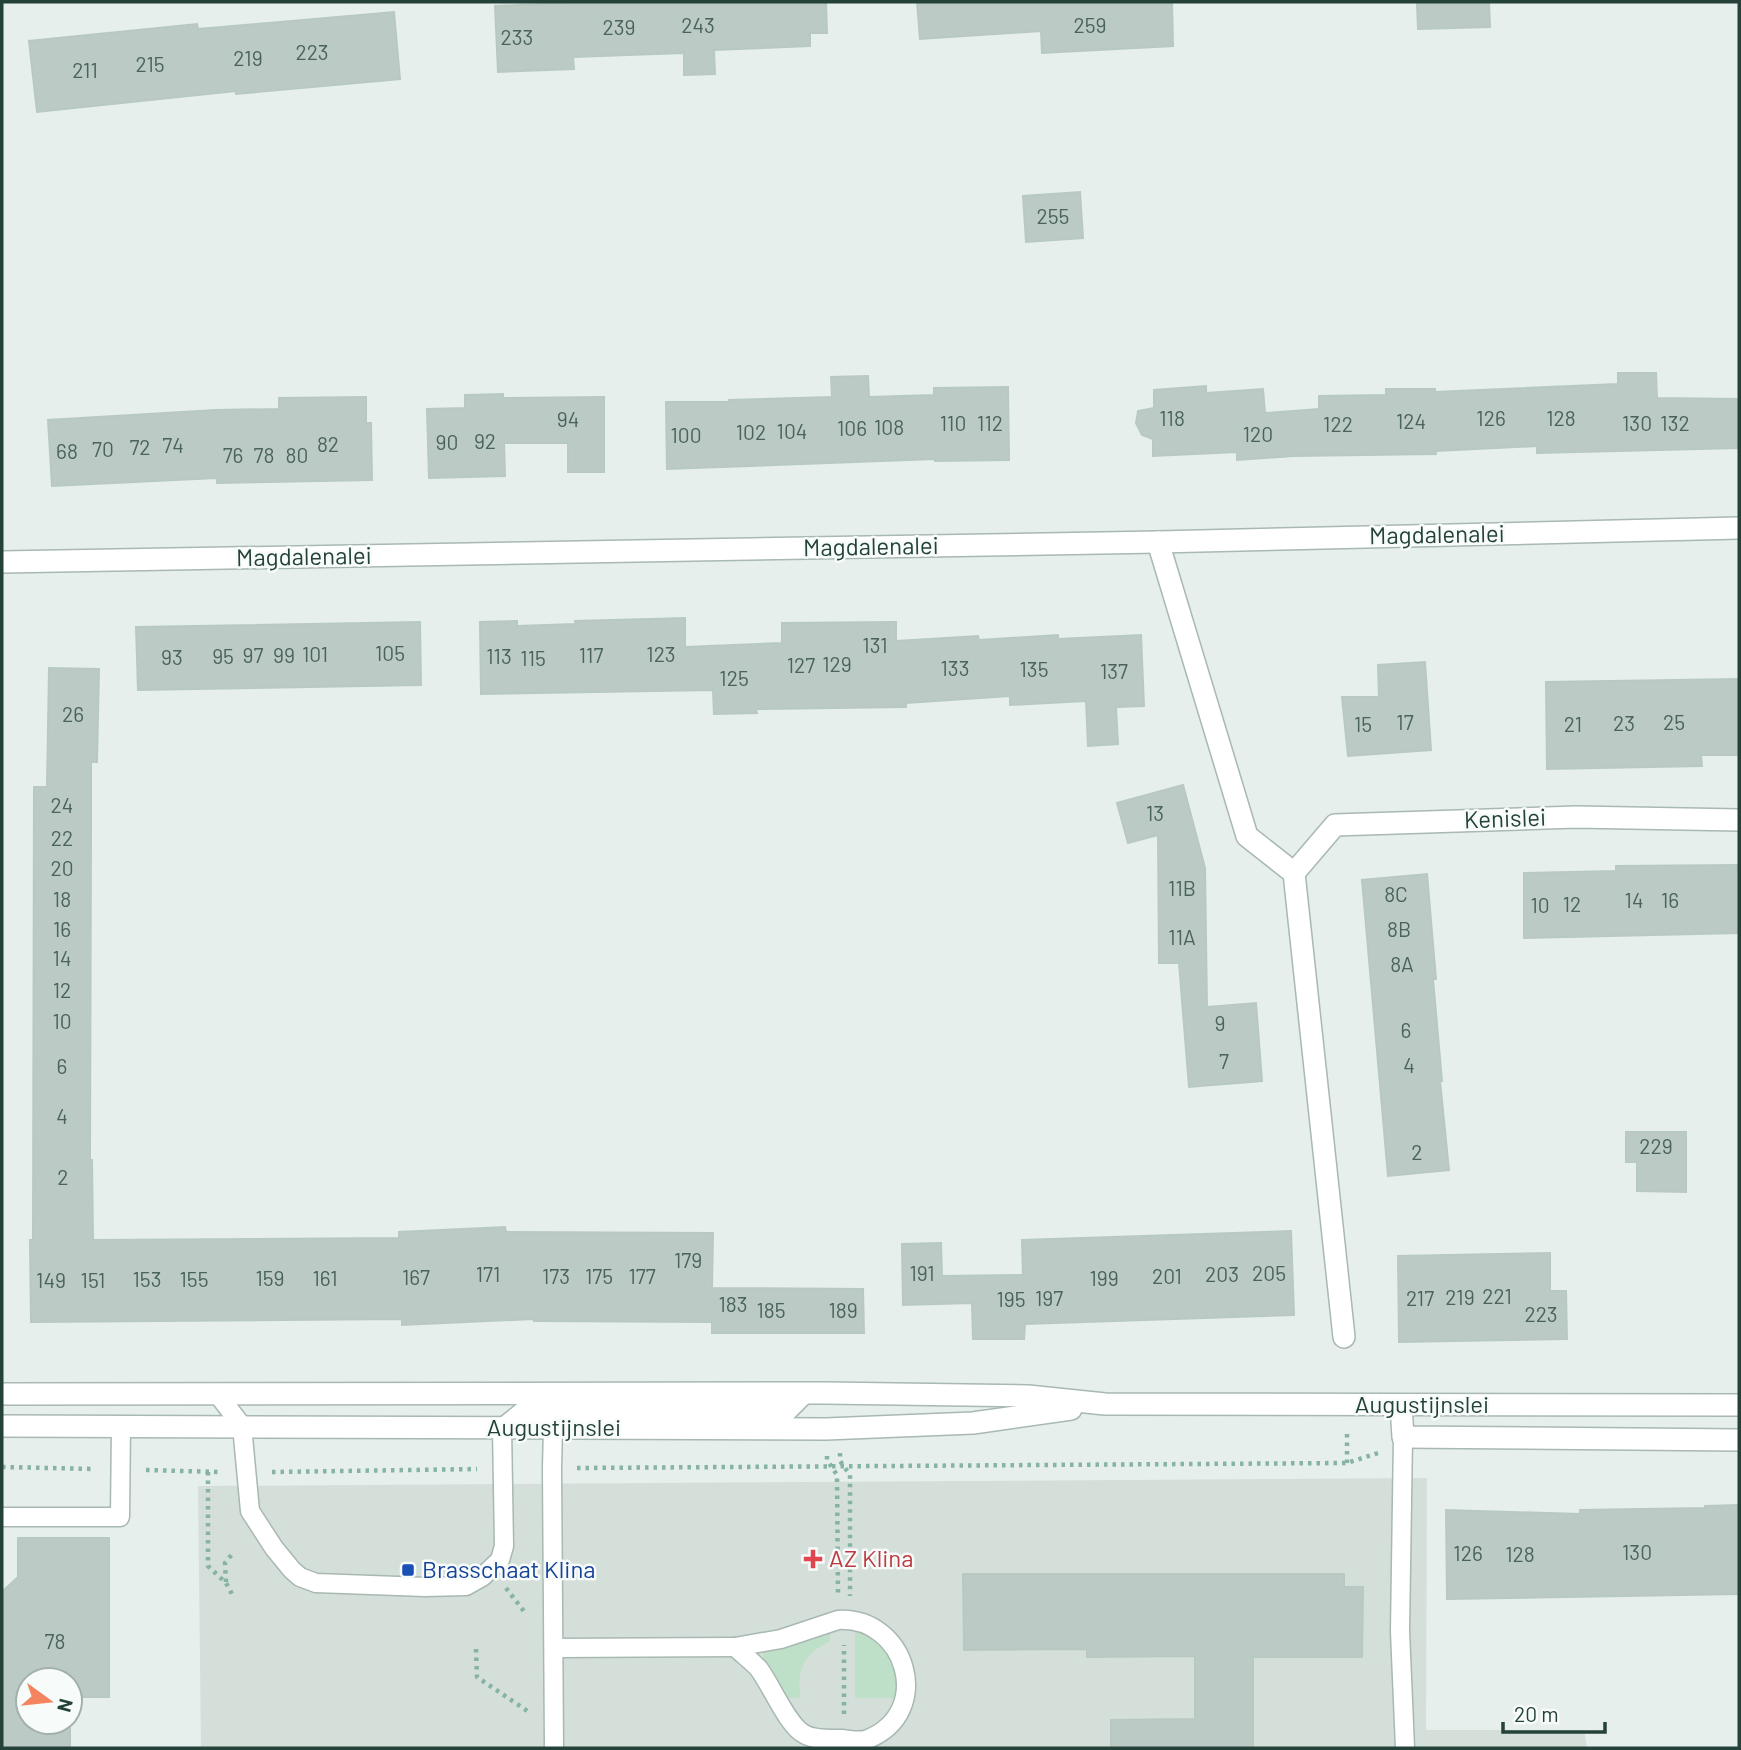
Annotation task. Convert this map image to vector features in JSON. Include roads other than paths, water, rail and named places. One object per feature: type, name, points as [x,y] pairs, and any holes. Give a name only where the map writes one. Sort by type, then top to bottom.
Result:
[{"type":"street","name":"Magdalenalei","points":[[2,562],[1158,542],[1739,528]]},
{"type":"street","points":[[1158,542],[1247,836],[1294,873],[1344,1336]]},
{"type":"street","name":"Kenislei","points":[[1294,873],[1335,825],[1576,817],[1739,820]]},
{"type":"street","name":"Augustijnslei","points":[[2,1394],[806,1392],[1028,1396],[1105,1404],[1739,1405]]},
{"type":"street","name":"Augustijnslei","points":[[2,1426],[834,1429],[973,1423],[1105,1404]]},
{"type":"street","points":[[1401,1405],[1403,1437]]},
{"type":"street","name":"Augustijnslei","points":[[1403,1437],[1739,1440]]},
{"type":"lane","points":[[219,1395],[242,1426],[250,1511],[274,1548],[300,1577],[316,1583],[425,1587],[466,1586],[500,1560],[504,1546],[502,1428],[523,1411],[787,1412],[806,1392]]},
{"type":"lane","points":[[554,1748],[553,1428],[569,1410]]},
{"type":"lane","points":[[2,1517],[120,1517],[121,1426]]},
{"type":"lane","points":[[1403,1437],[1399,1631],[1405,1748]]},
{"type":"lane","points":[[554,1648],[735,1647],[781,1639],[844,1620],[873,1627],[894,1644],[906,1668],[906,1700],[892,1723],[866,1740],[806,1735],[795,1727],[759,1669],[735,1647]]},
{"type":"place","name":"AZ Klina","points":[[813,1559]]},
{"type":"place","name":"Brasschaat Klina","points":[[408,1570]]}]
